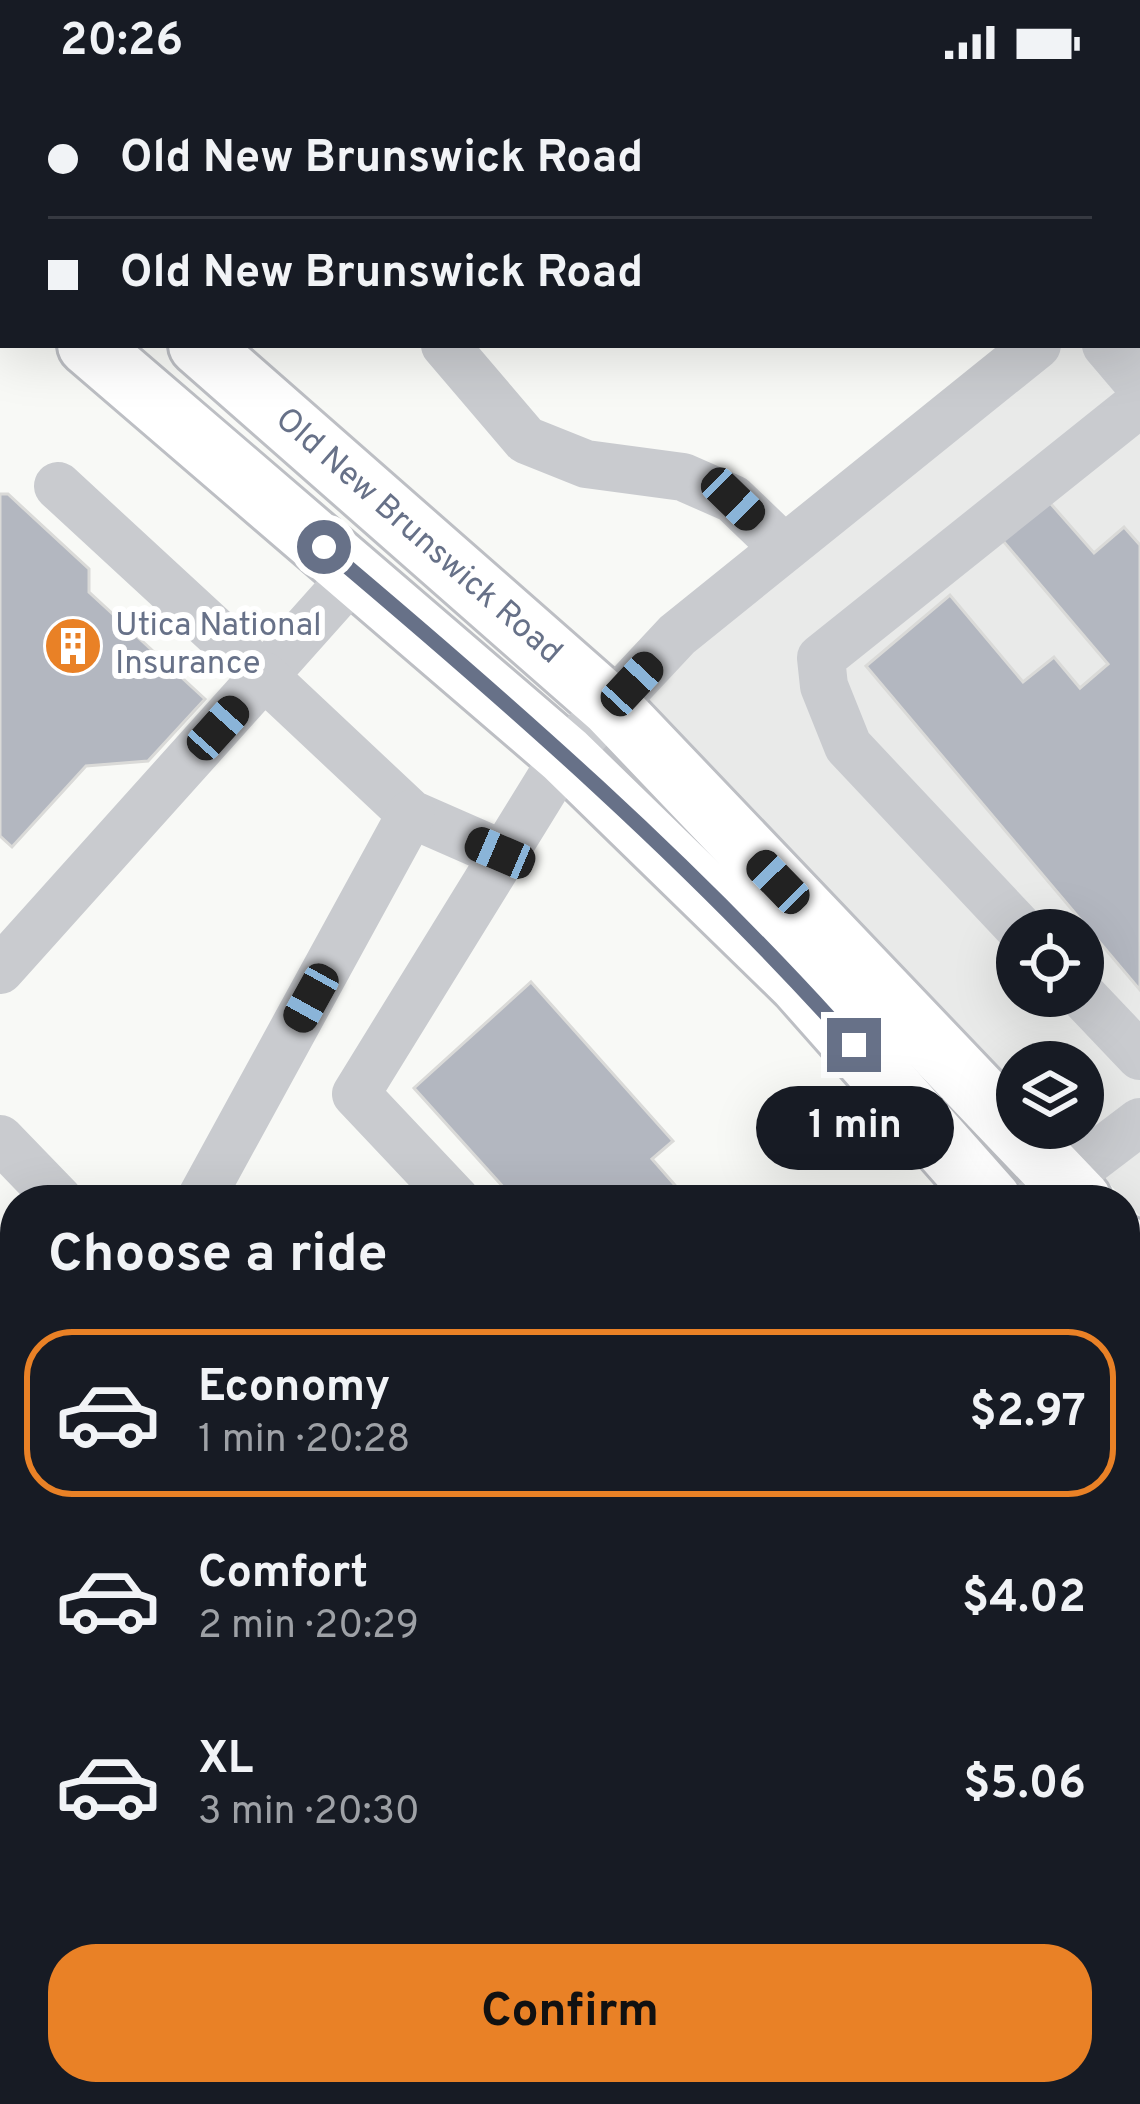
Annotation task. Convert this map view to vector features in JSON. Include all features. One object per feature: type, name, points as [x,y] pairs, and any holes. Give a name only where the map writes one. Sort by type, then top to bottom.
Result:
[{"type":"main road","name":"Old New Brunswick Road","points":[[92,348],[565,755],[799,982],[979,1185]]},
{"type":"main road","name":"Old New Brunswick Road","points":[[202,348],[611,707],[1053,1185]]},
{"type":"lane","points":[[448,348],[526,440],[586,464],[682,477],[733,499],[784,548]]},
{"type":"lane","points":[[442,1185],[356,1094],[500,853],[565,755],[677,635],[1032,348]]},
{"type":"lane","points":[[1109,348],[1140,385]]},
{"type":"lane","points":[[1001,909],[848,746],[824,686],[821,658],[1140,403]]},
{"type":"lane","points":[[58,486],[411,814],[500,853]]},
{"type":"lane","points":[[0,970],[356,574]]},
{"type":"lane","points":[[208,1185],[411,814]]},
{"type":"lane","points":[[1103,1017],[1140,1056]]},
{"type":"lane","points":[[1071,1185],[1140,1122]]},
{"type":"lane","points":[[0,1139],[44,1185]]},
{"type":"shaded area","points":[[1028,348],[1140,348],[1140,1185],[1110,1185],[1076,1149],[1104,1149],[1104,1041],[996,1041],[996,1066],[632,687]]},
{"type":"building","name":"Utica National Insurance","points":[[0,494],[8,494],[89,569],[89,592],[205,699],[148,761],[86,766],[12,847],[0,836]]},
{"type":"building","points":[[1044,496],[1094,553],[1124,527],[1140,545],[1140,990],[1104,947],[1104,909],[1072,909],[866,666],[950,595],[1023,682],[1054,657],[1080,688],[1108,664],[998,535]]},
{"type":"building","points":[[531,982],[673,1141],[652,1159],[675,1185],[501,1185],[414,1088]]},
{"type":"place","name":"Utica National Insurance","points":[[73,646]]},
{"type":"route","points":[[324,547],[565,755],[799,982],[854,1045]]}]
